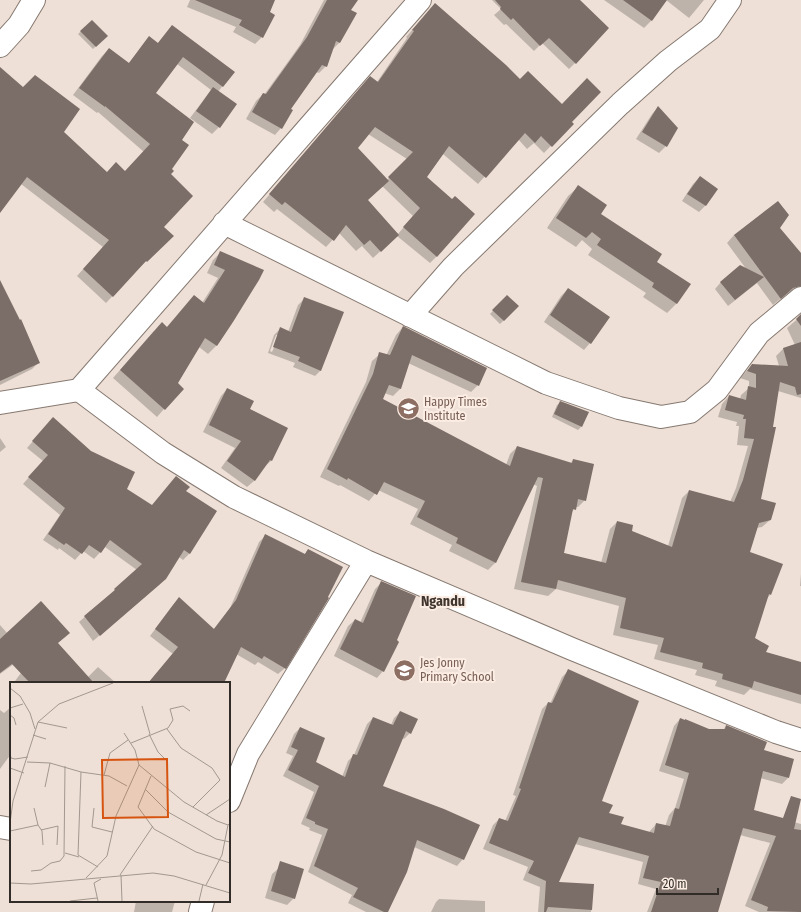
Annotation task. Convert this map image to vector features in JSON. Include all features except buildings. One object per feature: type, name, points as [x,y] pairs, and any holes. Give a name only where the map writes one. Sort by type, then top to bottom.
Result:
[{"type":"street","points":[[0,46],[19,26],[34,0]]},
{"type":"street","points":[[0,403],[79,390],[420,0]]},
{"type":"street","points":[[410,316],[453,267],[620,104],[668,61],[710,29],[730,0]]},
{"type":"street","points":[[224,223],[546,383],[619,408],[662,417],[690,412],[717,390],[759,333],[801,298]]},
{"type":"street","points":[[79,390],[163,453],[234,497],[366,561],[572,649],[776,732],[801,740]]},
{"type":"street","points":[[230,799],[248,754],[366,561]]},
{"type":"street","points":[[0,827],[10,829]]},
{"type":"street","points":[[200,912],[203,902]]},
{"type":"place","name":"Happy Times Institute","points":[[409,409]]},
{"type":"place","name":"Jes Jonny Primary School","points":[[404,670]]},
{"type":"district","name":"Ngandu","points":[[443,601]]}]
